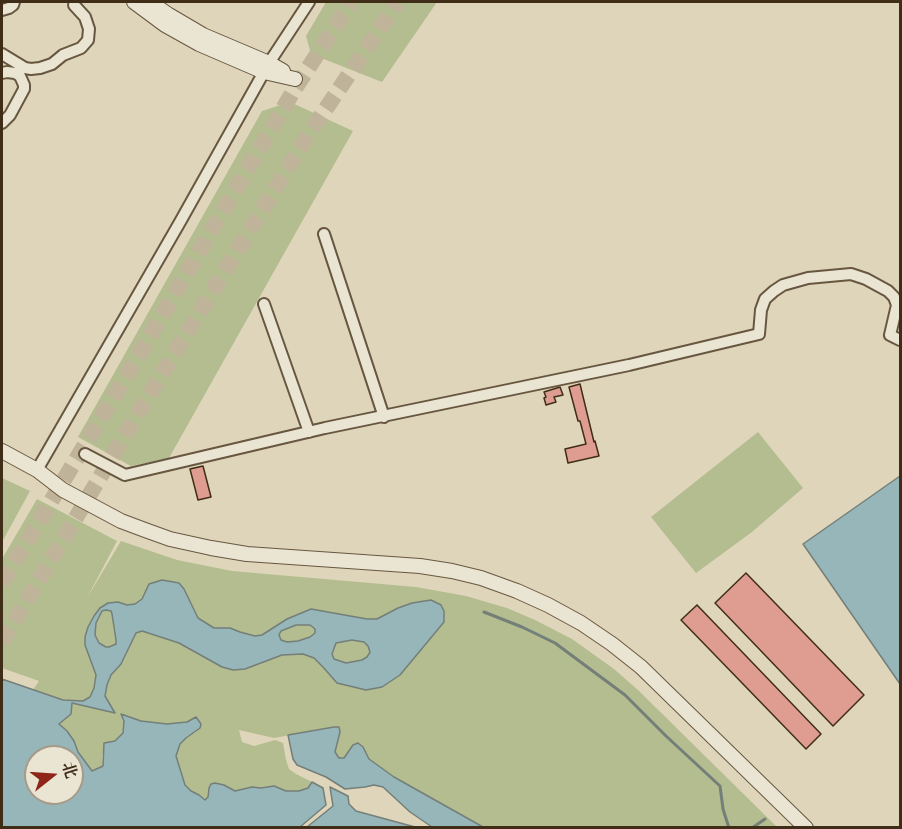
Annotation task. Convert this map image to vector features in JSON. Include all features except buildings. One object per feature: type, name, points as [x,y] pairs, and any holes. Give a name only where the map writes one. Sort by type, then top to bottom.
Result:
[{"type":"street","points":[[2,10],[9,8],[14,2]]},
{"type":"street","points":[[134,2],[165,25],[199,45],[267,67]]},
{"type":"street","points":[[150,2],[203,35],[267,67]]},
{"type":"street","points":[[37,470],[267,67],[309,2]]},
{"type":"street","points":[[2,54],[25,68],[31,69],[52,64],[63,55],[81,48],[88,40],[90,29],[75,3]]},
{"type":"street","points":[[2,73],[15,73],[20,76],[24,89],[10,115],[2,123]]},
{"type":"street","points":[[324,234],[384,417]]},
{"type":"street","points":[[84,454],[125,476],[309,432],[629,365],[759,334],[761,310],[765,299],[783,285],[808,278],[851,274],[888,291],[894,297],[897,305],[890,335],[900,340]]},
{"type":"street","points":[[264,304],[309,432]]},
{"type":"street","points":[[2,451],[37,470],[63,490],[121,520],[170,539],[247,554],[409,565],[452,571],[481,578],[548,605],[581,623],[641,667],[806,828]]},
{"type":"green space","points":[[326,2],[437,2],[382,82],[311,54],[306,36]]},
{"type":"green space","points":[[290,102],[353,131],[169,458],[131,466],[78,437],[262,111]]},
{"type":"green space","points":[[758,432],[803,488],[752,532],[696,573],[651,517]]},
{"type":"green space","points":[[2,478],[30,491],[2,542]]},
{"type":"green space","points":[[37,499],[117,541],[87,598],[121,541],[177,560],[232,571],[416,587],[466,596],[507,608],[572,639],[614,669],[777,827],[483,827],[394,777],[369,759],[363,747],[353,745],[344,758],[339,758],[335,752],[340,732],[338,727],[274,738],[239,730],[242,742],[254,746],[275,740],[283,743],[289,769],[312,782],[308,788],[299,791],[286,791],[274,786],[252,787],[235,791],[215,783],[211,784],[205,800],[191,792],[185,785],[176,756],[180,744],[197,731],[187,722],[167,724],[141,721],[122,715],[123,733],[102,755],[103,766],[92,771],[84,760],[84,745],[75,745],[59,724],[67,718],[63,700],[33,690],[39,681],[2,668],[2,559]]},
{"type":"water","points":[[900,476],[900,684],[803,544]]},
{"type":"water","points":[[162,580],[179,583],[198,618],[214,628],[230,628],[255,636],[262,635],[287,619],[311,609],[377,619],[412,603],[431,600],[441,605],[444,611],[444,622],[400,675],[382,687],[366,690],[337,683],[314,658],[303,654],[282,655],[245,669],[233,670],[222,667],[179,643],[142,631],[136,633],[121,664],[111,675],[107,685],[105,696],[115,713],[72,703],[71,714],[59,724],[67,731],[75,745],[24,745],[24,805],[84,805],[84,760],[92,771],[103,766],[104,743],[115,741],[123,733],[124,721],[121,714],[141,721],[167,724],[187,722],[196,717],[201,724],[200,728],[180,744],[176,756],[185,785],[205,800],[211,784],[215,783],[235,791],[252,787],[274,786],[286,791],[299,791],[308,788],[312,782],[323,788],[326,805],[300,827],[2,827],[2,679],[63,700],[83,701],[90,697],[96,675],[85,645],[88,627],[100,608],[108,603],[118,602],[127,605],[135,604],[142,599],[149,584]],"holes":[[[102,611],[111,611],[116,640],[116,644],[109,647],[99,643],[95,635],[96,623]],[[296,625],[310,625],[315,629],[315,633],[298,641],[281,640],[279,635],[281,631]],[[352,640],[364,642],[368,646],[370,652],[367,657],[346,663],[334,659],[332,654],[336,643]]]},
{"type":"water","points":[[339,727],[340,732],[335,752],[339,758],[344,758],[353,745],[358,743],[363,747],[369,759],[394,777],[483,827],[432,827],[410,812],[383,787],[374,785],[345,789],[326,777],[297,765],[293,759],[288,735]]},
{"type":"water","points":[[330,787],[348,796],[349,804],[356,811],[415,827],[307,827],[333,806]]},
{"type":"waterway","points":[[484,612],[555,643],[625,695],[720,786],[723,809],[729,828]]},
{"type":"waterway","points":[[752,828],[765,819]]},
{"type":"tunnel","points":[[2,583],[294,90],[351,2]]},
{"type":"tunnel","points":[[2,642],[306,138],[398,2]]}]
